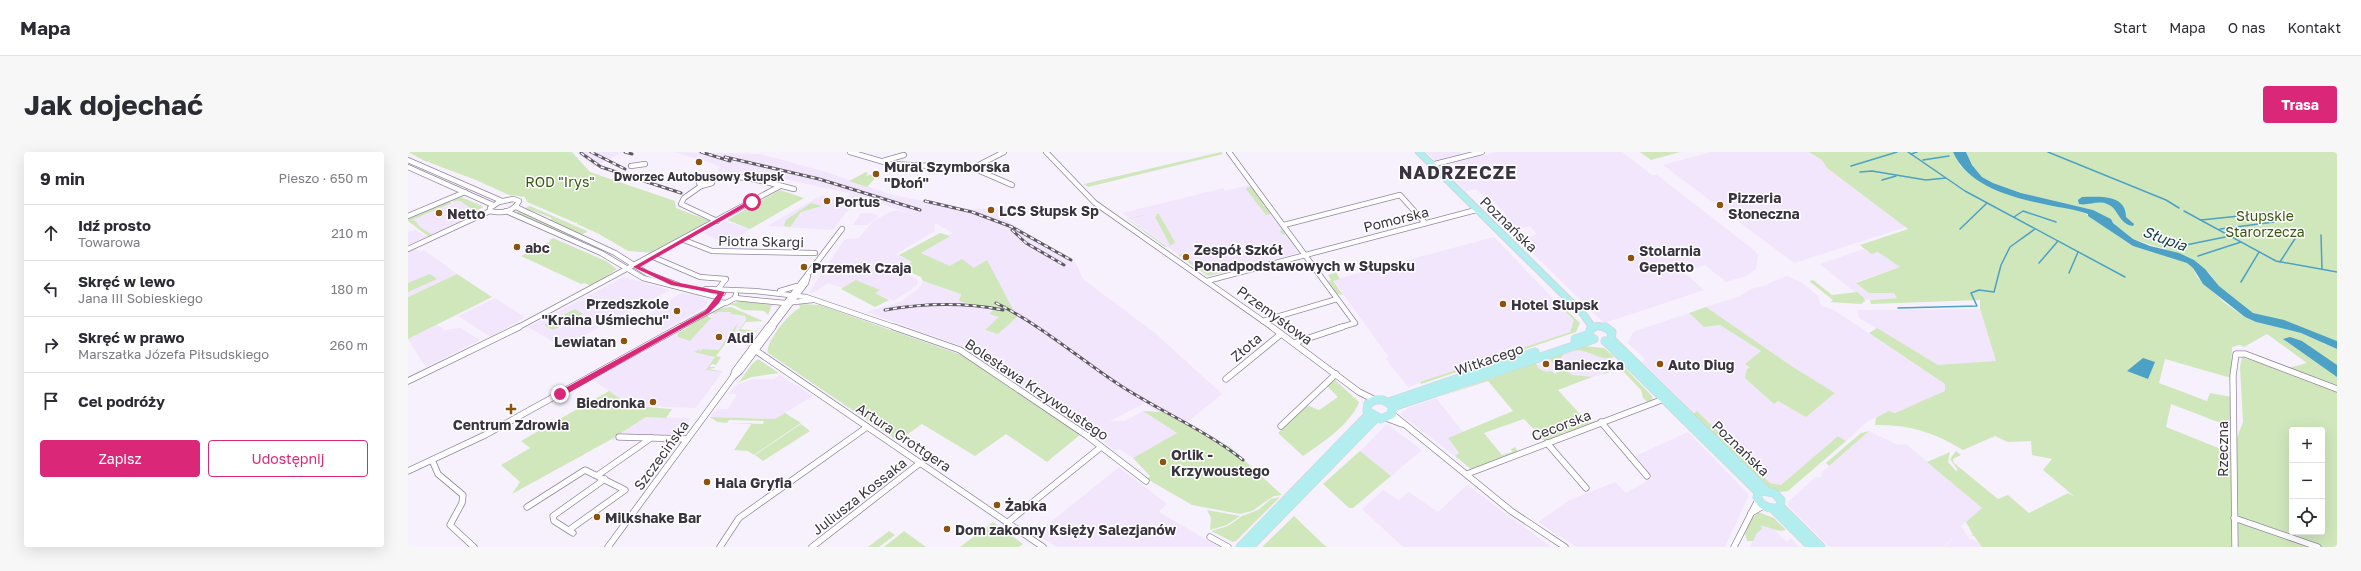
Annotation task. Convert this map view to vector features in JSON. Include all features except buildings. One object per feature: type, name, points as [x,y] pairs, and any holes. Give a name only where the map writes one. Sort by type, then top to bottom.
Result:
[{"type":"main road","name":"Poznańska","points":[[1419,152],[1476,210],[1583,314],[1612,332],[1608,340]]},
{"type":"main road","name":"Poznańska","points":[[1583,314],[1592,334]]},
{"type":"main road","name":"Witkacego","points":[[1390,410],[1592,334],[1601,326]]},
{"type":"main road","points":[[1592,334],[1608,340]]},
{"type":"main road","name":"Poznańska","points":[[1608,340],[1664,399],[1762,497]]},
{"type":"main road","name":"Poznańska","points":[[1608,340],[1762,497]]},
{"type":"main road","points":[[1369,414],[1367,411],[1372,402],[1390,410]]},
{"type":"main road","points":[[1314,475],[1376,418],[1390,410]]},
{"type":"main road","points":[[1369,414],[1376,418]]},
{"type":"main road","points":[[1240,547],[1284,506],[1369,414]]},
{"type":"main road","points":[[1762,497],[1776,507],[1821,547]]},
{"type":"main road","points":[[1762,497],[1779,497],[1776,507]]},
{"type":"main road","points":[[1250,547],[1284,506]]},
{"type":"main road","points":[[1776,507],[1811,547]]},
{"type":"street","points":[[850,152],[896,164],[973,168],[1012,185]]},
{"type":"street","points":[[973,168],[1004,152]]},
{"type":"street","name":"Przemysłowa","points":[[1046,152],[1095,203],[1294,343],[1372,402]]},
{"type":"street","points":[[1229,152],[1355,323],[1294,343]]},
{"type":"street","points":[[1431,165],[1482,152]]},
{"type":"street","points":[[880,161],[905,153]]},
{"type":"street","points":[[896,164],[905,153]]},
{"type":"street","points":[[408,160],[502,201]]},
{"type":"street","points":[[631,166],[645,164]]},
{"type":"street","points":[[408,167],[493,205],[502,201],[517,200],[519,203],[506,211],[492,212],[408,249]]},
{"type":"street","points":[[717,221],[681,204],[684,198],[701,186],[714,181],[712,179],[735,177],[794,189]]},
{"type":"street","points":[[408,381],[483,347],[636,267],[780,186]]},
{"type":"street","points":[[408,216],[465,192]]},
{"type":"street","points":[[1284,225],[1400,195],[1425,223]]},
{"type":"street","points":[[492,212],[493,205]]},
{"type":"street","points":[[516,206],[616,253],[636,267],[674,284],[706,289],[723,294]]},
{"type":"street","name":"Pomorska","points":[[1207,281],[1476,210]]},
{"type":"street","points":[[506,211],[602,253],[628,271],[663,285],[724,303]]},
{"type":"street","name":"Szczecińska","points":[[754,349],[792,302],[808,276],[842,230]]},
{"type":"street","name":"Piotra Skargi","points":[[684,240],[713,251],[816,253]]},
{"type":"street","points":[[653,257],[700,277],[726,279],[718,289]]},
{"type":"street","name":"Szczecińska","points":[[608,547],[733,377],[740,371],[798,285],[808,276]]},
{"type":"street","points":[[706,289],[777,292],[798,285]]},
{"type":"street","points":[[408,471],[492,432],[736,296],[755,291]]},
{"type":"street","points":[[707,312],[723,294],[729,292],[736,296]]},
{"type":"street","name":"Bolesława Krzywoustego","points":[[777,292],[816,299],[964,352],[1101,447],[1146,481]]},
{"type":"street","name":"Bolesława Krzywoustego","points":[[736,296],[785,303],[816,299]]},
{"type":"street","points":[[1263,321],[1337,299]]},
{"type":"street","name":"Złota","points":[[1226,379],[1281,334]]},
{"type":"street","name":"Artura Grottgera","points":[[754,349],[1043,547]]},
{"type":"street","name":"Rzeczna","points":[[2234,547],[2234,356],[2238,353],[2274,364],[2337,388]]},
{"type":"street","points":[[1281,426],[1336,374]]},
{"type":"street","name":"Cecorska","points":[[1467,474],[1664,399]]},
{"type":"street","points":[[1390,410],[1404,425],[1467,474],[1511,511],[1565,547]]},
{"type":"street","points":[[1602,422],[1647,476]]},
{"type":"street","points":[[720,547],[737,520],[867,427]]},
{"type":"street","points":[[619,438],[687,439]]},
{"type":"street","points":[[598,475],[651,438]]},
{"type":"street","points":[[1547,443],[1586,488]]},
{"type":"street","points":[[1007,523],[1101,447]]},
{"type":"street","points":[[432,460],[438,474],[462,494],[462,503],[450,522],[451,528],[474,547]]},
{"type":"street","name":"Juliusza Kossaka","points":[[812,547],[920,463]]},
{"type":"street","points":[[527,507],[582,471],[588,470],[598,475],[625,490],[571,531],[554,521],[553,516],[605,479]]},
{"type":"street","points":[[1734,547],[1751,514],[1762,497]]},
{"type":"street","points":[[2234,518],[2318,547]]},
{"type":"street","points":[[1210,537],[1228,547]]},
{"type":"shaded area","points":[[577,152],[623,152],[594,167]]},
{"type":"shaded area","points":[[674,152],[760,154],[826,172],[889,194],[963,209],[1010,208],[1001,217],[1076,263],[1083,279],[1155,333],[1222,394],[1180,428],[1145,403],[1110,421],[1125,421],[1143,411],[1177,433],[1133,458],[1119,449],[1115,451],[1095,434],[1102,431],[1098,427],[1089,431],[977,353],[978,352],[866,312],[900,302],[918,289],[923,281],[962,294],[959,301],[993,310],[989,314],[999,317],[985,330],[998,334],[1017,317],[974,268],[950,266],[921,253],[953,233],[935,223],[935,231],[896,254],[912,262],[902,268],[911,271],[906,274],[918,280],[917,285],[894,301],[875,293],[879,290],[856,281],[843,288],[828,283],[813,293],[809,292],[845,239],[859,238],[873,221],[890,212],[897,210],[921,217],[859,196],[833,230],[767,226],[822,195],[840,201],[850,194],[857,195],[779,178],[720,172],[717,169],[720,167],[711,163]]},
{"type":"shaded area","points":[[1426,152],[1460,152],[1463,155],[1436,161]]},
{"type":"shaded area","points":[[1497,152],[1622,152],[1652,175],[1657,175],[1754,250],[1758,255],[1756,269],[1746,276],[1726,282],[1705,265],[1684,272],[1704,290],[1604,323],[1520,241],[1537,234],[1530,226],[1507,232],[1493,218],[1506,214],[1492,199],[1488,200],[1476,189],[1466,191],[1451,176],[1462,172],[1452,163]]},
{"type":"shaded area","points":[[1711,152],[1809,152],[1822,160],[1827,168],[1906,227],[1794,263],[1663,165]]},
{"type":"shaded area","points":[[1249,185],[1263,207],[1265,207],[1298,253],[1208,276],[1122,213],[1223,188],[1225,191]]},
{"type":"shaded area","points":[[459,201],[475,211],[473,214],[454,226],[432,235],[420,227],[416,221],[411,220]]},
{"type":"shaded area","points":[[861,213],[872,213],[879,216],[867,225],[853,225]]},
{"type":"shaded area","points":[[725,221],[750,229],[728,245],[703,233]]},
{"type":"shaded area","points":[[416,230],[427,237],[408,245],[408,232]]},
{"type":"shaded area","points":[[1494,237],[1574,320],[1570,332],[1408,387],[1386,359],[1388,356],[1333,280]]},
{"type":"shaded area","points":[[415,249],[420,252],[424,250],[457,274],[408,297],[408,252]]},
{"type":"shaded area","points":[[1864,249],[1871,254],[1878,252],[1900,267],[1856,282],[1869,293],[1894,293],[1898,298],[1865,300],[1820,264]]},
{"type":"shaded area","points":[[1787,276],[1801,282],[1818,296],[1821,306],[1834,310],[1945,384],[1945,392],[1894,413],[1887,411],[1879,417],[1869,420],[1846,441],[1838,436],[1781,485],[1770,483],[1697,411],[1693,412],[1642,362],[1645,359],[1628,343],[1633,332],[1689,313],[1704,327],[1720,325],[1761,351],[1745,364],[1778,401],[1806,417],[1835,393],[1793,367],[1706,307],[1740,296],[1751,289],[1768,285],[1767,284]]},
{"type":"shaded area","points":[[624,277],[670,290],[562,347],[528,327]]},
{"type":"shaded area","name":"Przedszkole \"Kraina Uśmiechu\"","points":[[681,293],[697,295],[709,301],[704,308],[664,330],[647,320],[648,315]]},
{"type":"shaded area","points":[[495,298],[525,317],[491,337],[458,316]]},
{"type":"shaded area","points":[[1980,309],[1996,362],[1938,365],[1859,318],[1857,310]]},
{"type":"shaded area","points":[[717,312],[732,312],[730,314],[746,317],[739,332],[757,331],[749,342],[727,341],[707,369],[723,371],[696,408],[631,406],[593,380],[678,333],[678,337],[689,341],[709,320],[712,319],[710,316]]},
{"type":"shaded area","points":[[437,325],[445,330],[460,328],[480,340],[426,367],[408,339]]},
{"type":"shaded area","points":[[1583,346],[1603,350],[1620,368],[1558,389],[1534,363]]},
{"type":"shaded area","points":[[780,375],[813,396],[775,419],[710,417],[717,409],[728,409],[737,394],[728,394],[738,384],[753,379],[774,379]]},
{"type":"shaded area","points":[[1436,398],[1463,432],[1448,438],[1459,454],[1455,456],[1400,414],[1408,408]]},
{"type":"shaded area","points":[[646,417],[691,418],[675,442],[610,440]]},
{"type":"shaded area","points":[[1387,424],[1422,450],[1391,476],[1360,451]]},
{"type":"shaded area","points":[[1869,431],[1898,445],[1906,444],[1982,508],[1961,526],[1969,539],[1977,541],[1982,547],[1945,547],[1961,528],[1944,547],[1829,547],[1788,506],[1788,502],[1816,477],[1822,478],[1821,473]]},
{"type":"shaded area","points":[[1688,432],[1749,495],[1725,547],[1577,547],[1538,522],[1570,500],[1615,482],[1626,493],[1652,478],[1636,456]]},
{"type":"shaded area","points":[[1119,467],[1167,504],[1159,512],[1219,547],[1057,547],[1036,534]]},
{"type":"shaded area","points":[[1467,485],[1551,547],[1403,547],[1362,509],[1383,490],[1399,500],[1409,492],[1438,512]]},
{"type":"shaded area","points":[[1760,524],[1769,524],[1787,542],[1791,538],[1799,547],[1750,547]]},
{"type":"green space","name":"ROD \"Irys\"","points":[[408,152],[572,152],[590,172],[675,201],[676,208],[710,221],[654,253],[628,251],[599,234],[577,224],[577,222],[576,223],[527,202],[525,197],[509,195],[476,180],[428,162],[433,159],[427,162]]},
{"type":"green space","points":[[1221,152],[1223,154],[1088,187],[1084,184]]},
{"type":"green space","points":[[1640,152],[1680,152],[1651,160]]},
{"type":"green space","points":[[1809,152],[1953,152],[1961,167],[2014,196],[2082,211],[2133,246],[2187,262],[2193,268],[2197,277],[2225,303],[2245,317],[2256,322],[2301,333],[2337,349],[2337,387],[2288,368],[2307,363],[2267,334],[2244,347],[2240,345],[2232,347],[2231,378],[2165,359],[2159,383],[2207,401],[2210,393],[2232,397],[2231,427],[2171,404],[2166,427],[2231,453],[2243,422],[2240,367],[2242,357],[2309,379],[2337,392],[2337,547],[1982,547],[1974,536],[1971,536],[1973,535],[1966,522],[1982,508],[1927,462],[1950,452],[1948,462],[1956,471],[1958,470],[1950,459],[1956,451],[1961,455],[1953,459],[1954,463],[1998,499],[2008,495],[2029,513],[2068,493],[2075,497],[2043,470],[2052,459],[2032,455],[2031,441],[2008,442],[1995,436],[1963,450],[1942,438],[1920,430],[1899,426],[1875,425],[1876,418],[1888,411],[1895,413],[1945,391],[1945,384],[1869,333],[1877,328],[1938,365],[1996,361],[1980,309],[1980,300],[1871,304],[1870,300],[1897,298],[1894,293],[1869,293],[1856,283],[1900,267],[1878,252],[1871,254],[1860,245],[1908,229],[1827,168],[1822,160]]},
{"type":"green space","name":"Słupskie Starorzecza","points":[[1966,152],[2337,152],[2337,341],[2286,321],[2253,313],[2219,286],[2208,272],[2169,251],[2133,239],[2113,223],[2111,219],[2093,210],[2021,193],[1993,183],[1982,177],[1972,165]]},
{"type":"green space","points":[[866,172],[868,173],[866,176],[872,174],[877,176],[867,187],[849,181]]},
{"type":"green space","points":[[1248,187],[1253,187],[1265,203],[1263,206],[1268,206],[1299,253],[1285,234],[1282,235],[1280,231],[1282,230],[1271,214],[1266,215],[1246,189]]},
{"type":"green space","points":[[780,190],[804,198],[750,229],[727,220]]},
{"type":"green space","points":[[461,197],[480,205],[475,207],[481,205],[483,207],[474,212],[475,211],[460,201],[456,202],[459,200],[454,202],[451,201]]},
{"type":"green space","points":[[449,201],[452,203],[412,220],[416,221],[420,227],[433,235],[429,237],[408,221],[408,219]]},
{"type":"green space","points":[[811,203],[822,206],[801,212],[790,227],[784,226],[786,220]]},
{"type":"green space","points":[[530,206],[587,232],[581,235],[550,220],[552,218],[525,208]]},
{"type":"green space","points":[[520,211],[577,237],[573,238],[516,213]]},
{"type":"green space","points":[[1156,214],[1159,214],[1176,244],[1173,242],[1174,244],[1165,247],[1127,219],[1145,215],[1128,219],[1166,246],[1170,245],[1155,217],[1157,216]]},
{"type":"green space","points":[[940,233],[950,236],[921,253],[950,266],[962,259],[974,268],[987,260],[1017,317],[998,334],[985,330],[999,317],[989,314],[993,310],[959,301],[961,294],[923,281],[921,277],[901,268],[912,262],[899,255]]},
{"type":"green space","points":[[553,238],[606,261],[617,269],[592,286],[584,283],[581,284],[521,256],[551,241],[549,240]]},
{"type":"green space","points":[[1182,253],[1194,264],[1209,264],[1214,273],[1251,263],[1252,265],[1208,276],[1178,255]]},
{"type":"green space","points":[[1336,272],[1340,279],[1333,281],[1343,295],[1337,294],[1328,281],[1331,280],[1328,275]]},
{"type":"green space","points":[[430,274],[437,279],[408,292],[408,283]]},
{"type":"green space","points":[[457,274],[492,297],[408,339],[408,297]]},
{"type":"green space","points":[[856,280],[880,290],[875,293],[889,300],[875,307],[841,289]]},
{"type":"green space","points":[[1813,280],[1832,295],[1857,292],[1864,298],[1865,301],[1861,304],[1830,302],[1833,300],[1809,281]]},
{"type":"green space","points":[[742,301],[772,305],[768,315],[764,311],[743,310],[733,305],[726,305]]},
{"type":"green space","points":[[799,304],[820,305],[967,357],[1081,434],[1047,462],[1006,434],[975,456],[922,424],[898,441],[768,353],[770,342],[774,335],[785,321],[800,308]]},
{"type":"green space","points":[[1561,305],[1580,323],[1576,332],[1421,384],[1420,382],[1570,332],[1574,320],[1560,306]]},
{"type":"green space","points":[[731,307],[763,321],[746,322],[741,329],[756,331],[762,325],[757,331],[738,332],[746,320],[745,316],[730,314],[731,312],[712,313],[722,308]]},
{"type":"green space","points":[[1706,307],[1793,367],[1835,393],[1806,417],[1778,401],[1774,404],[1745,378],[1747,369],[1750,368],[1745,364],[1761,351],[1720,325],[1704,327],[1689,313]]},
{"type":"green space","points":[[575,309],[583,314],[553,330],[544,325]]},
{"type":"green space","points":[[707,315],[712,319],[709,320],[690,341],[678,337],[678,333]]},
{"type":"green space","points":[[738,323],[733,335],[755,334],[749,342],[727,341],[716,356],[721,357],[716,365],[712,364],[709,367],[715,368],[708,369],[724,372],[706,370],[715,357],[694,352],[700,349],[699,352],[703,349],[719,350]]},
{"type":"green space","points":[[1583,346],[1604,348],[1614,357],[1602,358],[1585,351],[1578,350],[1564,353],[1559,361],[1553,363],[1549,358]]},
{"type":"green space","points":[[758,359],[779,373],[752,377],[739,382],[752,364]]},
{"type":"green space","points":[[1618,361],[1652,396],[1653,401],[1647,402],[1643,398],[1641,390],[1620,368],[1604,374],[1613,363]]},
{"type":"green space","points":[[1536,363],[1538,367],[1546,372],[1551,371],[1555,374],[1563,369],[1573,375],[1592,377],[1558,390],[1588,423],[1599,421],[1587,426],[1584,425],[1585,427],[1567,433],[1563,432],[1564,434],[1545,441],[1524,419],[1484,433],[1502,455],[1512,452],[1511,449],[1515,447],[1518,452],[1471,469],[1455,456],[1459,453],[1448,438],[1513,411],[1488,381],[1439,397]]},
{"type":"green space","points":[[1335,380],[1359,402],[1349,418],[1335,433],[1303,456],[1278,433],[1307,405],[1319,410],[1338,397],[1327,386]]},
{"type":"green space","points":[[609,391],[631,406],[672,409],[666,418],[646,417],[610,440],[512,494],[520,482],[501,465],[530,448],[521,441]]},
{"type":"green space","points":[[1143,411],[1162,412],[1230,447],[1282,495],[1274,496],[1252,511],[1240,514],[1192,505],[1147,479],[1150,476],[1133,458],[1177,433]]},
{"type":"green space","points":[[1697,411],[1770,483],[1781,485],[1838,436],[1846,441],[1788,491],[1780,492],[1766,487],[1692,414]]},
{"type":"green space","points":[[785,413],[801,423],[754,455],[748,451],[734,450],[752,424],[763,424],[764,421],[729,420],[727,423],[717,422],[710,417],[775,419]]},
{"type":"green space","points":[[729,423],[752,423],[752,424]]},
{"type":"green space","points":[[801,424],[810,431],[763,461],[755,455]]},
{"type":"green space","points":[[1869,431],[1829,466],[1826,463],[1861,433]]},
{"type":"green space","points":[[1360,451],[1391,476],[1353,508],[1349,508],[1323,484]]},
{"type":"green space","points":[[1280,497],[1236,541],[1233,542],[1211,531],[1228,526],[1242,516],[1258,510],[1271,499]]},
{"type":"green space","points":[[1207,510],[1240,516],[1227,525],[1210,530],[1211,518]]},
{"type":"green space","points":[[1758,512],[1774,518],[1786,530],[1779,531],[1761,526],[1762,529],[1757,533],[1753,541],[1747,541],[1745,534],[1750,521]]},
{"type":"green space","points":[[1294,516],[1322,543],[1327,547],[1262,547]]},
{"type":"green space","points":[[993,522],[1023,544],[1019,547],[960,547]]},
{"type":"green space","points":[[889,531],[895,535],[879,547],[868,547]]},
{"type":"green space","points":[[904,531],[926,547],[884,547]]},
{"type":"water","points":[[1953,152],[1966,152],[1972,165],[1982,177],[1993,183],[2021,193],[2093,210],[2111,219],[2113,223],[2133,239],[2150,246],[2179,253],[2194,260],[2205,269],[2219,286],[2253,313],[2284,320],[2337,341],[2337,349],[2301,333],[2256,322],[2245,317],[2203,284],[2193,268],[2187,263],[2133,246],[2088,216],[2088,214],[2021,199],[1993,189],[1969,174],[1960,164]]},
{"type":"water","points":[[2082,197],[2103,197],[2117,201],[2122,204],[2126,217],[2134,224],[2133,226],[2124,222],[2114,209],[2107,204],[2079,204],[2078,200]]},
{"type":"water","points":[[2290,337],[2302,341],[2337,365],[2337,377],[2283,339]]},
{"type":"water","points":[[2143,358],[2155,362],[2148,379],[2127,371]]},
{"type":"waterway","points":[[1851,166],[1897,152]]},
{"type":"waterway","points":[[1908,152],[1946,178]]},
{"type":"waterway","points":[[1911,154],[1917,152]]},
{"type":"waterway","points":[[2048,152],[2166,200],[2179,208]]},
{"type":"waterway","points":[[1923,160],[1949,156]]},
{"type":"waterway","points":[[1860,172],[1872,171],[1926,180],[1946,178]]},
{"type":"waterway","points":[[1882,180],[1896,176]]},
{"type":"waterway","points":[[1946,178],[1965,191],[2125,277]]},
{"type":"waterway","points":[[1960,229],[1987,203]]},
{"type":"waterway","points":[[2014,217],[2023,211],[2056,222]]},
{"type":"waterway","points":[[2184,211],[2230,236]]},
{"type":"waterway","points":[[2201,220],[2249,215]]},
{"type":"waterway","points":[[2220,229],[2274,222]]},
{"type":"waterway","points":[[1898,308],[1977,306],[1971,293],[1979,290],[1994,292],[2001,265],[2010,247],[2035,229]]},
{"type":"waterway","points":[[2280,262],[2298,234]]},
{"type":"waterway","points":[[2321,235],[2322,269]]},
{"type":"waterway","name":"Słupia","points":[[2181,246],[2230,236]]},
{"type":"waterway","points":[[2230,236],[2276,261],[2280,262]]},
{"type":"waterway","points":[[2039,263],[2058,241]]},
{"type":"waterway","points":[[2198,256],[2241,242]]},
{"type":"waterway","points":[[2069,273],[2078,252]]},
{"type":"waterway","points":[[2241,282],[2259,252]]},
{"type":"waterway","points":[[2280,262],[2337,272]]},
{"type":"railway","points":[[591,152],[625,169]]},
{"type":"railway","points":[[625,152],[632,154]]},
{"type":"railway","points":[[701,152],[730,161]]},
{"type":"railway","points":[[581,153],[601,167],[681,193]]},
{"type":"railway","points":[[725,157],[819,179],[920,210]]},
{"type":"railway","points":[[925,201],[972,212],[1012,227],[1071,260]]},
{"type":"railway","points":[[1012,230],[1026,243],[1064,265]]},
{"type":"railway","points":[[996,303],[1044,331],[1118,384],[1197,429],[1243,460]]},
{"type":"railway","points":[[885,310],[944,304],[988,307],[1003,310]]},
{"type":"place","name":"Dworzec Autobusowy Słupsk","points":[[699,162]]},
{"type":"place","name":"Mural Szymborska \"Dłoń\"","points":[[876,174]]},
{"type":"place","name":"Portus","points":[[827,201]]},
{"type":"place","name":"Pizzeria Słoneczna","points":[[1720,205]]},
{"type":"place","name":"LCS Słupsk Sp","points":[[991,210]]},
{"type":"place","name":"Netto","points":[[439,213]]},
{"type":"place","name":"abc","points":[[517,247]]},
{"type":"place","name":"Zespół Szkół Ponadpodstawowych w Słupsku","points":[[1186,257]]},
{"type":"place","name":"Stolarnia Gepetto","points":[[1631,258]]},
{"type":"place","name":"Przemek Czaja","points":[[804,267]]},
{"type":"place","name":"Hotel Slupsk","points":[[1503,304]]},
{"type":"place","name":"Przedszkole \"Kraina Uśmiechu\"","points":[[677,311]]},
{"type":"place","name":"Aldi","points":[[719,337]]},
{"type":"place","name":"Lewiatan","points":[[624,341]]},
{"type":"place","name":"Banieczka","points":[[1546,364]]},
{"type":"place","name":"Auto Diug","points":[[1660,364]]},
{"type":"place","name":"Biedronka","points":[[653,402]]},
{"type":"place","name":"Centrum Zdrowia","points":[[511,409]]},
{"type":"place","name":"Orlik - Krzywoustego","points":[[1163,462]]},
{"type":"place","name":"Hala Gryfia","points":[[707,482]]},
{"type":"place","name":"Żabka","points":[[997,505]]},
{"type":"place","name":"Milkshake Bar","points":[[597,517]]},
{"type":"place","name":"Dom zakonny Księży Salezjanów","points":[[947,529]]},
{"type":"district","name":"NADRZECZE","points":[[1458,172]]},
{"type":"route","points":[[560,394],[707,312],[717,302],[716,300],[718,297],[723,294],[706,289],[683,286],[664,281],[636,267],[752,202]]}]
